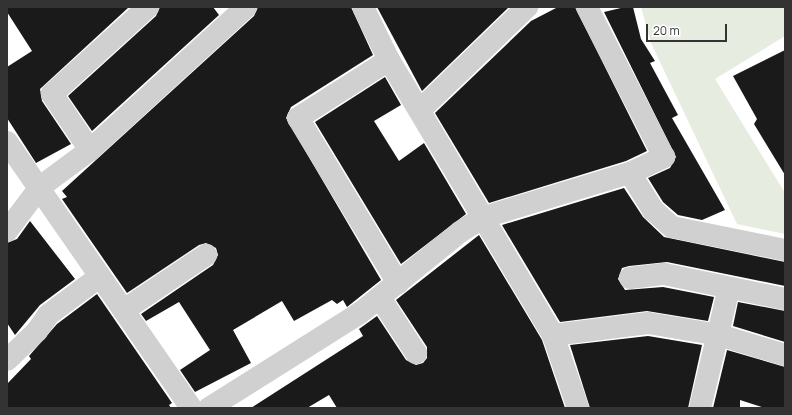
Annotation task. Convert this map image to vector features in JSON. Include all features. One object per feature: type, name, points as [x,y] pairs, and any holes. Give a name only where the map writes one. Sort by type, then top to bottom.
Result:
[{"type":"street","points":[[90,150],[52,94],[148,7]]},
{"type":"street","points":[[7,231],[40,187],[90,150],[246,7]]},
{"type":"street","points":[[363,7],[389,60],[553,335],[578,408]]},
{"type":"street","points":[[420,110],[527,7]]},
{"type":"street","points":[[209,408],[380,298],[460,232],[484,217],[630,173],[664,157],[587,7]]},
{"type":"street","points":[[389,60],[298,118],[398,283]]},
{"type":"street","points":[[7,142],[40,187],[99,277],[124,310],[191,408]]},
{"type":"street","points":[[630,173],[653,210],[672,227],[785,250]]},
{"type":"street","points":[[124,310],[206,255]]},
{"type":"street","points":[[630,278],[664,274],[785,299]]},
{"type":"street","points":[[10,349],[48,315],[99,277]]},
{"type":"street","points":[[700,408],[729,288]]},
{"type":"street","points":[[380,298],[416,353]]},
{"type":"street","points":[[553,335],[648,323],[718,335],[785,355]]},
{"type":"shaded area","points":[[641,7],[785,7],[785,36],[715,79],[785,193],[785,234],[737,224],[651,43]]},
{"type":"building","points":[[7,7],[129,7],[40,89],[42,101],[71,144],[36,163],[7,118],[7,67],[32,51],[7,12]]},
{"type":"building","points":[[160,7],[213,7],[219,15],[92,131],[68,96],[156,16]]},
{"type":"building","points":[[258,7],[351,7],[373,55],[291,107],[286,118],[381,280],[347,307],[343,300],[337,304],[332,300],[294,321],[282,301],[233,330],[251,363],[195,392],[180,370],[210,350],[179,302],[146,321],[141,314],[213,265],[218,255],[216,248],[206,243],[199,245],[127,293],[62,199],[67,197],[62,191],[254,16]]},
{"type":"building","points":[[377,7],[509,7],[422,91]]},
{"type":"building","points":[[558,7],[575,7],[647,151],[626,161],[489,203],[435,113],[531,21]]},
{"type":"building","points":[[625,7],[633,7],[641,39],[655,61],[650,63],[678,115],[672,118],[725,210],[702,220],[678,215],[663,202],[648,178],[670,168],[676,157],[604,12]]},
{"type":"building","points":[[785,50],[785,175],[754,124],[757,119],[733,76]]},
{"type":"building","points":[[385,77],[401,105],[374,121],[399,161],[424,143],[466,214],[401,264],[315,122]]},
{"type":"building","points":[[624,188],[643,217],[664,237],[785,262],[785,286],[667,262],[629,266],[622,268],[618,279],[625,290],[663,287],[714,297],[708,321],[647,311],[560,322],[502,225]]},
{"type":"building","points":[[30,221],[75,279],[40,305],[15,335],[7,323],[7,243],[17,239]]},
{"type":"building","points":[[479,235],[542,340],[565,408],[337,408],[329,395],[307,408],[251,408],[363,336],[359,329],[377,316],[406,360],[416,365],[423,363],[427,358],[427,347],[396,300]]},
{"type":"building","points":[[97,294],[172,403],[169,405],[171,408],[7,408],[7,384],[31,359],[29,356],[57,324]]},
{"type":"building","points":[[738,302],[785,311],[785,342],[733,326]]},
{"type":"building","points":[[648,336],[702,345],[688,408],[590,408],[570,345]]},
{"type":"building","points":[[727,350],[785,367],[785,408],[765,408],[740,400],[740,408],[713,408]]}]
